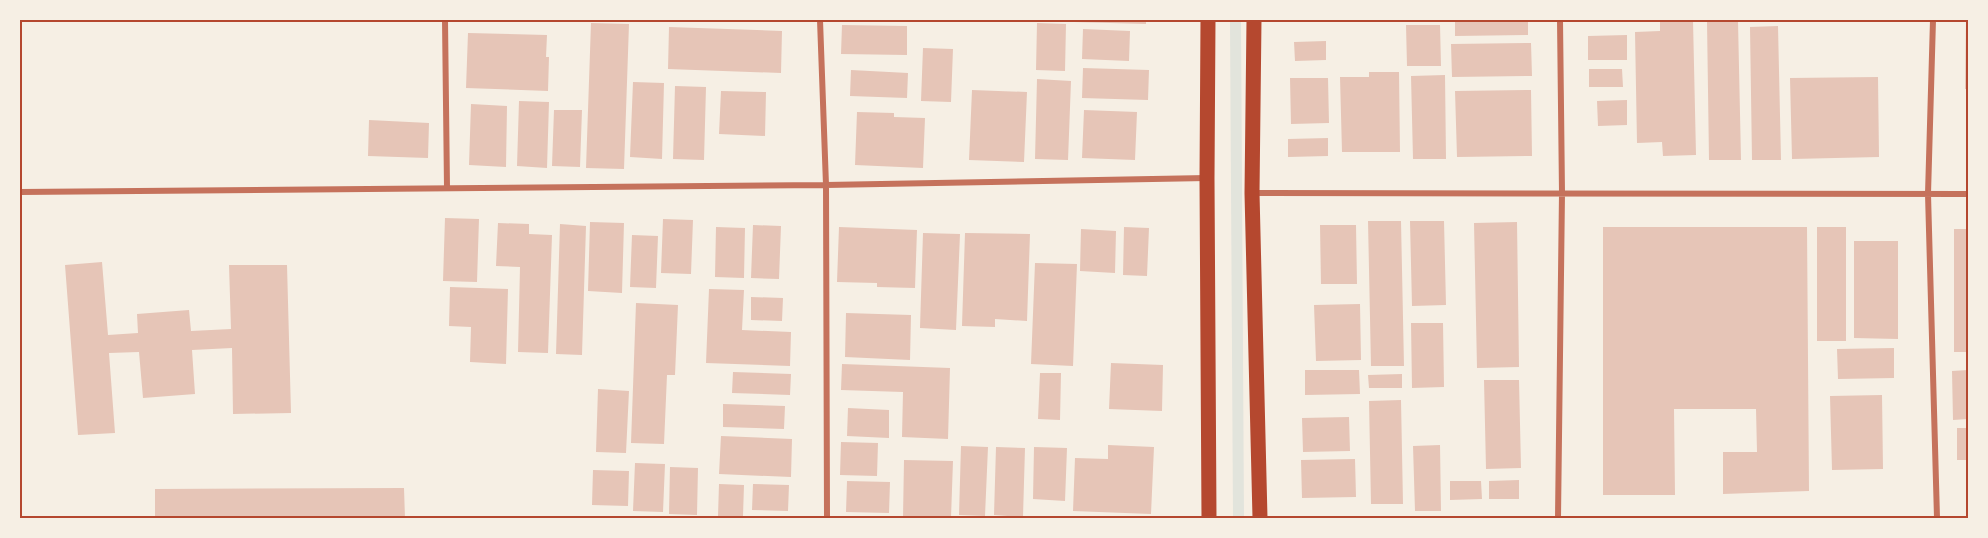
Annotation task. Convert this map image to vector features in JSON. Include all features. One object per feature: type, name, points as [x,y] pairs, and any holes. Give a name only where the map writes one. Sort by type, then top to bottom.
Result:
[{"type":"main road","points":[[1208,20],[1209,519]]},
{"type":"main road","points":[[1254,20],[1252,193],[1260,519]]},
{"type":"street","points":[[445,20],[447,188]]},
{"type":"street","points":[[820,20],[826,185],[827,519]]},
{"type":"street","points":[[1557,519],[1563,193],[1560,20]]},
{"type":"street","points":[[1933,20],[1928,194],[1937,519]]},
{"type":"street","points":[[20,192],[826,185],[1207,178]]},
{"type":"street","points":[[1252,193],[1968,194]]},
{"type":"shaded area","points":[[1230,20],[1241,20],[1244,518],[1233,518]]},
{"type":"building","points":[[1074,20],[1146,20],[1146,24],[1074,22]]},
{"type":"building","points":[[1660,20],[1693,20],[1696,155],[1663,156],[1662,142],[1637,143],[1635,32],[1660,31]]},
{"type":"building","points":[[1966,20],[1968,20],[1968,89],[1965,89]]},
{"type":"building","points":[[1528,21],[1528,35],[1455,36],[1455,22]]},
{"type":"building","points":[[1707,21],[1738,21],[1741,160],[1709,160]]},
{"type":"building","points":[[591,23],[629,24],[624,169],[586,168]]},
{"type":"building","points":[[1037,23],[1066,24],[1065,71],[1036,70]]},
{"type":"building","points":[[842,25],[907,26],[907,55],[841,54]]},
{"type":"building","points":[[1406,25],[1440,25],[1441,66],[1407,66]]},
{"type":"building","points":[[1778,26],[1781,160],[1752,160],[1750,27]]},
{"type":"building","points":[[669,27],[782,31],[781,73],[668,69]]},
{"type":"building","points":[[1083,29],[1130,31],[1129,61],[1082,59]]},
{"type":"building","points":[[468,33],[547,35],[548,91],[466,88]]},
{"type":"building","points":[[1627,35],[1627,60],[1588,60],[1588,36]]},
{"type":"building","points":[[1326,41],[1326,60],[1295,61],[1294,42]]},
{"type":"building","points":[[1531,43],[1532,76],[1452,77],[1451,44]]},
{"type":"building","points":[[923,48],[953,49],[951,102],[921,101]]},
{"type":"building","points":[[1083,68],[1149,70],[1148,100],[1082,98]]},
{"type":"building","points":[[1589,69],[1622,69],[1623,87],[1589,87]]},
{"type":"building","points":[[851,70],[908,73],[907,98],[850,96]]},
{"type":"building","points":[[1369,72],[1399,72],[1400,152],[1342,152],[1340,77],[1369,77]]},
{"type":"building","points":[[1445,75],[1446,159],[1413,159],[1411,76]]},
{"type":"building","points":[[1878,77],[1879,157],[1792,159],[1790,78]]},
{"type":"building","points":[[1290,78],[1328,78],[1329,123],[1291,124]]},
{"type":"building","points":[[1037,79],[1071,81],[1068,160],[1035,159]]},
{"type":"building","points":[[633,82],[664,83],[662,159],[630,157]]},
{"type":"building","points":[[675,86],[706,87],[704,160],[673,159]]},
{"type":"building","points":[[972,90],[1027,92],[1024,162],[969,160]]},
{"type":"building","points":[[1531,90],[1532,156],[1457,157],[1455,91]]},
{"type":"building","points":[[721,91],[766,92],[765,136],[719,134]]},
{"type":"building","points":[[1627,100],[1627,125],[1598,126],[1597,101]]},
{"type":"building","points":[[519,101],[549,102],[547,168],[517,166]]},
{"type":"building","points":[[471,104],[507,106],[506,167],[469,165]]},
{"type":"building","points":[[554,110],[582,110],[580,167],[552,166]]},
{"type":"building","points":[[1084,110],[1137,112],[1135,160],[1082,158]]},
{"type":"building","points":[[857,112],[894,113],[894,117],[925,118],[923,168],[855,165]]},
{"type":"building","points":[[369,120],[429,123],[428,158],[368,156]]},
{"type":"building","points":[[1328,138],[1328,156],[1288,157],[1288,139]]},
{"type":"building","points":[[445,218],[479,219],[477,282],[443,281]]},
{"type":"building","points":[[663,219],[693,220],[691,274],[661,273]]},
{"type":"building","points":[[1368,221],[1401,221],[1404,366],[1371,366]]},
{"type":"building","points":[[1410,221],[1444,221],[1446,305],[1412,306]]},
{"type":"building","points":[[590,222],[624,223],[622,293],[588,291]]},
{"type":"building","points":[[1517,222],[1519,367],[1477,368],[1474,223]]},
{"type":"building","points":[[498,223],[529,224],[529,234],[552,235],[548,353],[518,352],[520,267],[496,266]]},
{"type":"building","points":[[560,224],[586,226],[582,355],[556,354]]},
{"type":"building","points":[[753,225],[781,226],[779,279],[751,278]]},
{"type":"building","points":[[1320,225],[1356,225],[1357,284],[1321,284]]},
{"type":"building","points":[[716,227],[745,228],[744,278],[715,277]]},
{"type":"building","points":[[839,227],[917,230],[915,288],[877,287],[877,283],[837,282]]},
{"type":"building","points":[[1124,227],[1149,228],[1147,276],[1123,275]]},
{"type":"building","points":[[1603,227],[1807,227],[1809,491],[1723,494],[1723,452],[1757,452],[1756,409],[1674,409],[1675,495],[1603,495]]},
{"type":"building","points":[[1817,227],[1846,227],[1846,341],[1817,341]]},
{"type":"building","points":[[1081,229],[1116,231],[1115,273],[1080,271]]},
{"type":"building","points":[[1954,229],[1968,229],[1968,352],[1954,352]]},
{"type":"building","points":[[923,233],[960,234],[956,330],[920,328]]},
{"type":"building","points":[[965,233],[1030,234],[1027,321],[995,319],[995,327],[962,326]]},
{"type":"building","points":[[632,235],[658,236],[656,288],[630,287]]},
{"type":"building","points":[[1854,241],[1898,241],[1898,339],[1854,338]]},
{"type":"building","points":[[102,262],[108,335],[138,333],[137,314],[189,310],[191,331],[231,329],[229,265],[287,265],[291,413],[233,414],[232,348],[192,350],[195,394],[143,398],[139,352],[109,353],[115,433],[78,435],[65,265]]},
{"type":"building","points":[[1035,263],[1077,264],[1073,366],[1031,364]]},
{"type":"building","points":[[450,287],[508,289],[506,364],[470,362],[471,327],[449,326]]},
{"type":"building","points":[[709,289],[744,290],[742,330],[791,332],[790,366],[706,363]]},
{"type":"building","points":[[751,297],[783,298],[782,321],[751,320]]},
{"type":"building","points":[[636,303],[678,305],[675,375],[667,375],[664,444],[631,443]]},
{"type":"building","points":[[1360,304],[1361,360],[1316,361],[1314,305]]},
{"type":"building","points":[[846,313],[911,315],[910,360],[845,357]]},
{"type":"building","points":[[1411,323],[1443,323],[1444,387],[1412,388]]},
{"type":"building","points":[[1894,348],[1894,378],[1838,379],[1837,349]]},
{"type":"building","points":[[1111,363],[1163,365],[1162,411],[1109,409]]},
{"type":"building","points":[[842,364],[950,368],[948,439],[902,437],[903,392],[841,390]]},
{"type":"building","points":[[1305,370],[1359,370],[1360,394],[1305,395]]},
{"type":"building","points":[[1968,370],[1968,419],[1953,420],[1952,371]]},
{"type":"building","points":[[733,372],[791,374],[790,395],[732,393]]},
{"type":"building","points":[[1040,373],[1061,373],[1060,420],[1038,419]]},
{"type":"building","points":[[1402,374],[1402,388],[1369,388],[1368,375]]},
{"type":"building","points":[[1484,380],[1519,380],[1521,468],[1486,469]]},
{"type":"building","points":[[598,389],[629,391],[626,453],[596,452]]},
{"type":"building","points":[[1882,395],[1883,469],[1832,470],[1830,396]]},
{"type":"building","points":[[1401,400],[1403,504],[1371,504],[1369,401]]},
{"type":"building","points":[[723,404],[785,406],[784,429],[723,427]]},
{"type":"building","points":[[848,408],[889,410],[889,438],[847,436]]},
{"type":"building","points":[[1349,417],[1350,451],[1303,452],[1302,418]]},
{"type":"building","points":[[1957,428],[1968,428],[1968,460],[1957,460]]},
{"type":"building","points":[[721,436],[792,439],[791,477],[719,474]]},
{"type":"building","points":[[841,442],[878,443],[877,476],[840,475]]},
{"type":"building","points":[[1108,445],[1154,447],[1151,514],[1073,511],[1075,458],[1108,459]]},
{"type":"building","points":[[1440,445],[1441,511],[1415,511],[1413,446]]},
{"type":"building","points":[[961,446],[988,447],[985,516],[959,515]]},
{"type":"building","points":[[996,447],[1025,448],[1023,517],[994,515]]},
{"type":"building","points":[[1034,447],[1067,448],[1065,501],[1033,499]]},
{"type":"building","points":[[1355,459],[1356,497],[1302,498],[1301,460]]},
{"type":"building","points":[[904,460],[953,461],[951,518],[903,518]]},
{"type":"building","points":[[635,463],[665,464],[663,512],[633,511]]},
{"type":"building","points":[[670,467],[698,468],[697,515],[669,514]]},
{"type":"building","points":[[593,470],[629,471],[628,506],[592,505]]},
{"type":"building","points":[[1519,480],[1519,499],[1489,499],[1489,481]]},
{"type":"building","points":[[847,481],[890,482],[889,513],[846,512]]},
{"type":"building","points":[[1450,481],[1481,481],[1482,499],[1450,500]]},
{"type":"building","points":[[719,484],[744,485],[743,516],[718,516]]},
{"type":"building","points":[[753,484],[789,485],[788,511],[752,510]]},
{"type":"building","points":[[404,488],[405,518],[155,518],[155,489]]}]
